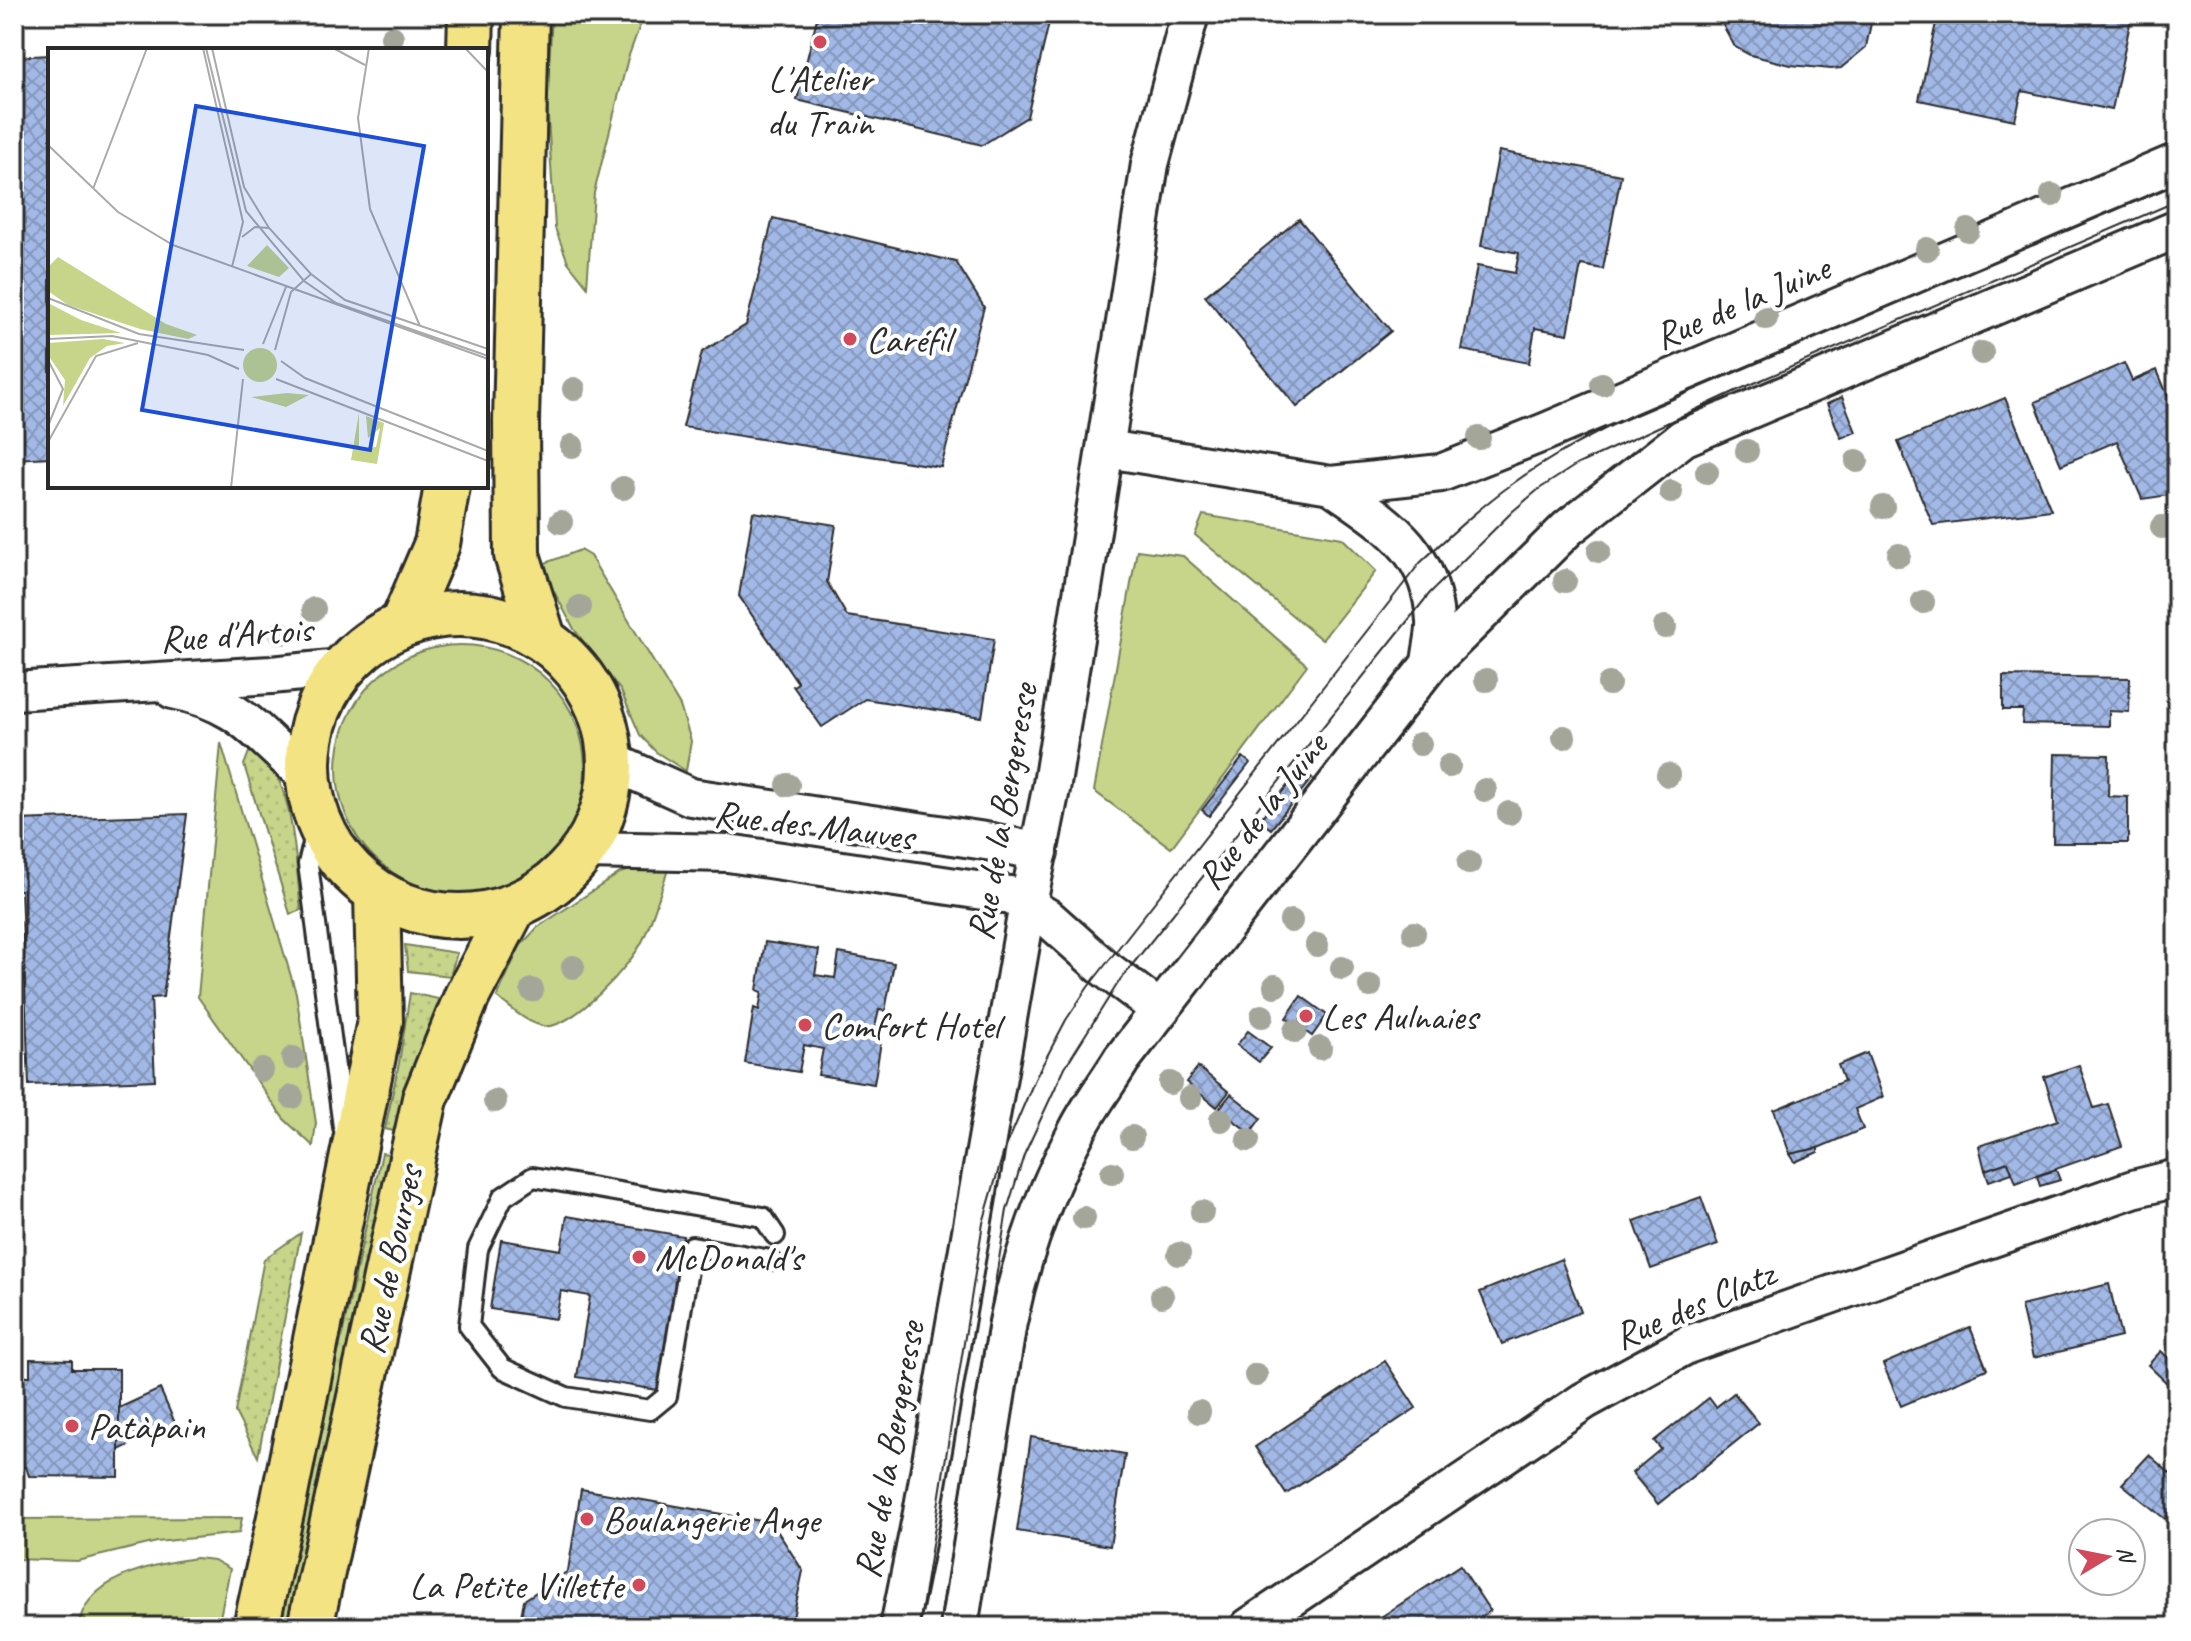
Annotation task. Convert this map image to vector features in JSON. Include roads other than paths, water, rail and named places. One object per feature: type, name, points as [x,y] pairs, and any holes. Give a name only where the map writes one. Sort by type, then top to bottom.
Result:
[{"type":"main road","points":[[470,48],[471,14]]},
{"type":"main road","points":[[526,14],[516,422],[517,555],[543,638]]},
{"type":"main road","points":[[403,623],[437,544],[447,488]]},
{"type":"main road","points":[[451,613],[499,618],[543,638],[570,662],[592,692],[606,725],[611,761],[605,808],[585,850],[553,885],[513,908],[467,918],[420,913],[377,894],[342,863],[318,822],[307,776],[309,737],[321,700],[341,668],[370,641],[403,623],[451,613]]},
{"type":"main road","name":"Rue de Bourges","points":[[256,1627],[350,1180],[380,1021],[377,894]]},
{"type":"main road","name":"Rue de Bourges","points":[[310,1627],[425,1099],[467,996],[513,908]]},
{"type":"street","name":"Rue de la Bergeresse","points":[[899,1627],[1052,784],[1150,164],[1190,14]]},
{"type":"street","name":"Rue de la Juine","points":[[1107,449],[1331,485],[1441,473],[1545,432],[2177,162]]},
{"type":"street","name":"Rue de la Juine","points":[[1159,1009],[1430,664],[1568,528],[1683,438],[2177,229]]},
{"type":"street","name":"Rue de la Juine","points":[[1331,485],[1398,533],[1420,563],[1436,622],[1430,664]]},
{"type":"street","name":"Rue d'Artois","points":[[14,691],[341,668]]},
{"type":"street","name":"Rue d'Artois","points":[[136,683],[200,695],[223,704],[250,722],[281,755],[307,776]]},
{"type":"street","name":"Rue des Mauves","points":[[611,761],[691,797],[1039,852]]},
{"type":"street","name":"Rue des Mauves","points":[[585,850],[728,853],[1010,895],[1047,917],[1103,967],[1159,1009]]},
{"type":"street","points":[[959,1627],[1008,1322],[1029,1240],[1080,1125],[1122,1059],[1159,1009]]},
{"type":"street","name":"Rue des Clatz","points":[[1249,1627],[1584,1401],[1687,1345],[2133,1189],[2177,1178]]},
{"type":"lane","points":[[318,822],[308,864],[350,1180]]},
{"type":"lane","points":[[771,1260],[692,1246],[667,1396],[650,1410],[566,1397],[502,1368],[469,1326],[478,1249],[503,1197],[533,1177],[763,1217],[775,1235]]},
{"type":"tram line","points":[[919,1627],[983,1223],[1003,1154],[1035,1079],[1066,1020],[1088,987],[1420,563],[1478,511],[1529,472],[1634,414],[2177,184]]},
{"type":"tram line","points":[[939,1627],[1007,1210],[1024,1155],[1065,1067],[1120,980],[1430,593],[1513,511],[1539,489],[1576,465],[1738,390],[2177,201]]},
{"type":"place","name":"L'Atelier du Train","points":[[820,42]]},
{"type":"place","name":"Caréfil","points":[[850,339]]},
{"type":"place","name":"Les Aulnaies","points":[[1306,1016]]},
{"type":"place","name":"Comfort Hotel","points":[[805,1025]]},
{"type":"place","name":"McDonald's","points":[[639,1257]]},
{"type":"place","name":"Patàpain","points":[[72,1426]]},
{"type":"place","name":"Boulangerie Ange","points":[[587,1519]]},
{"type":"place","name":"La Petite Villette","points":[[639,1585]]}]
